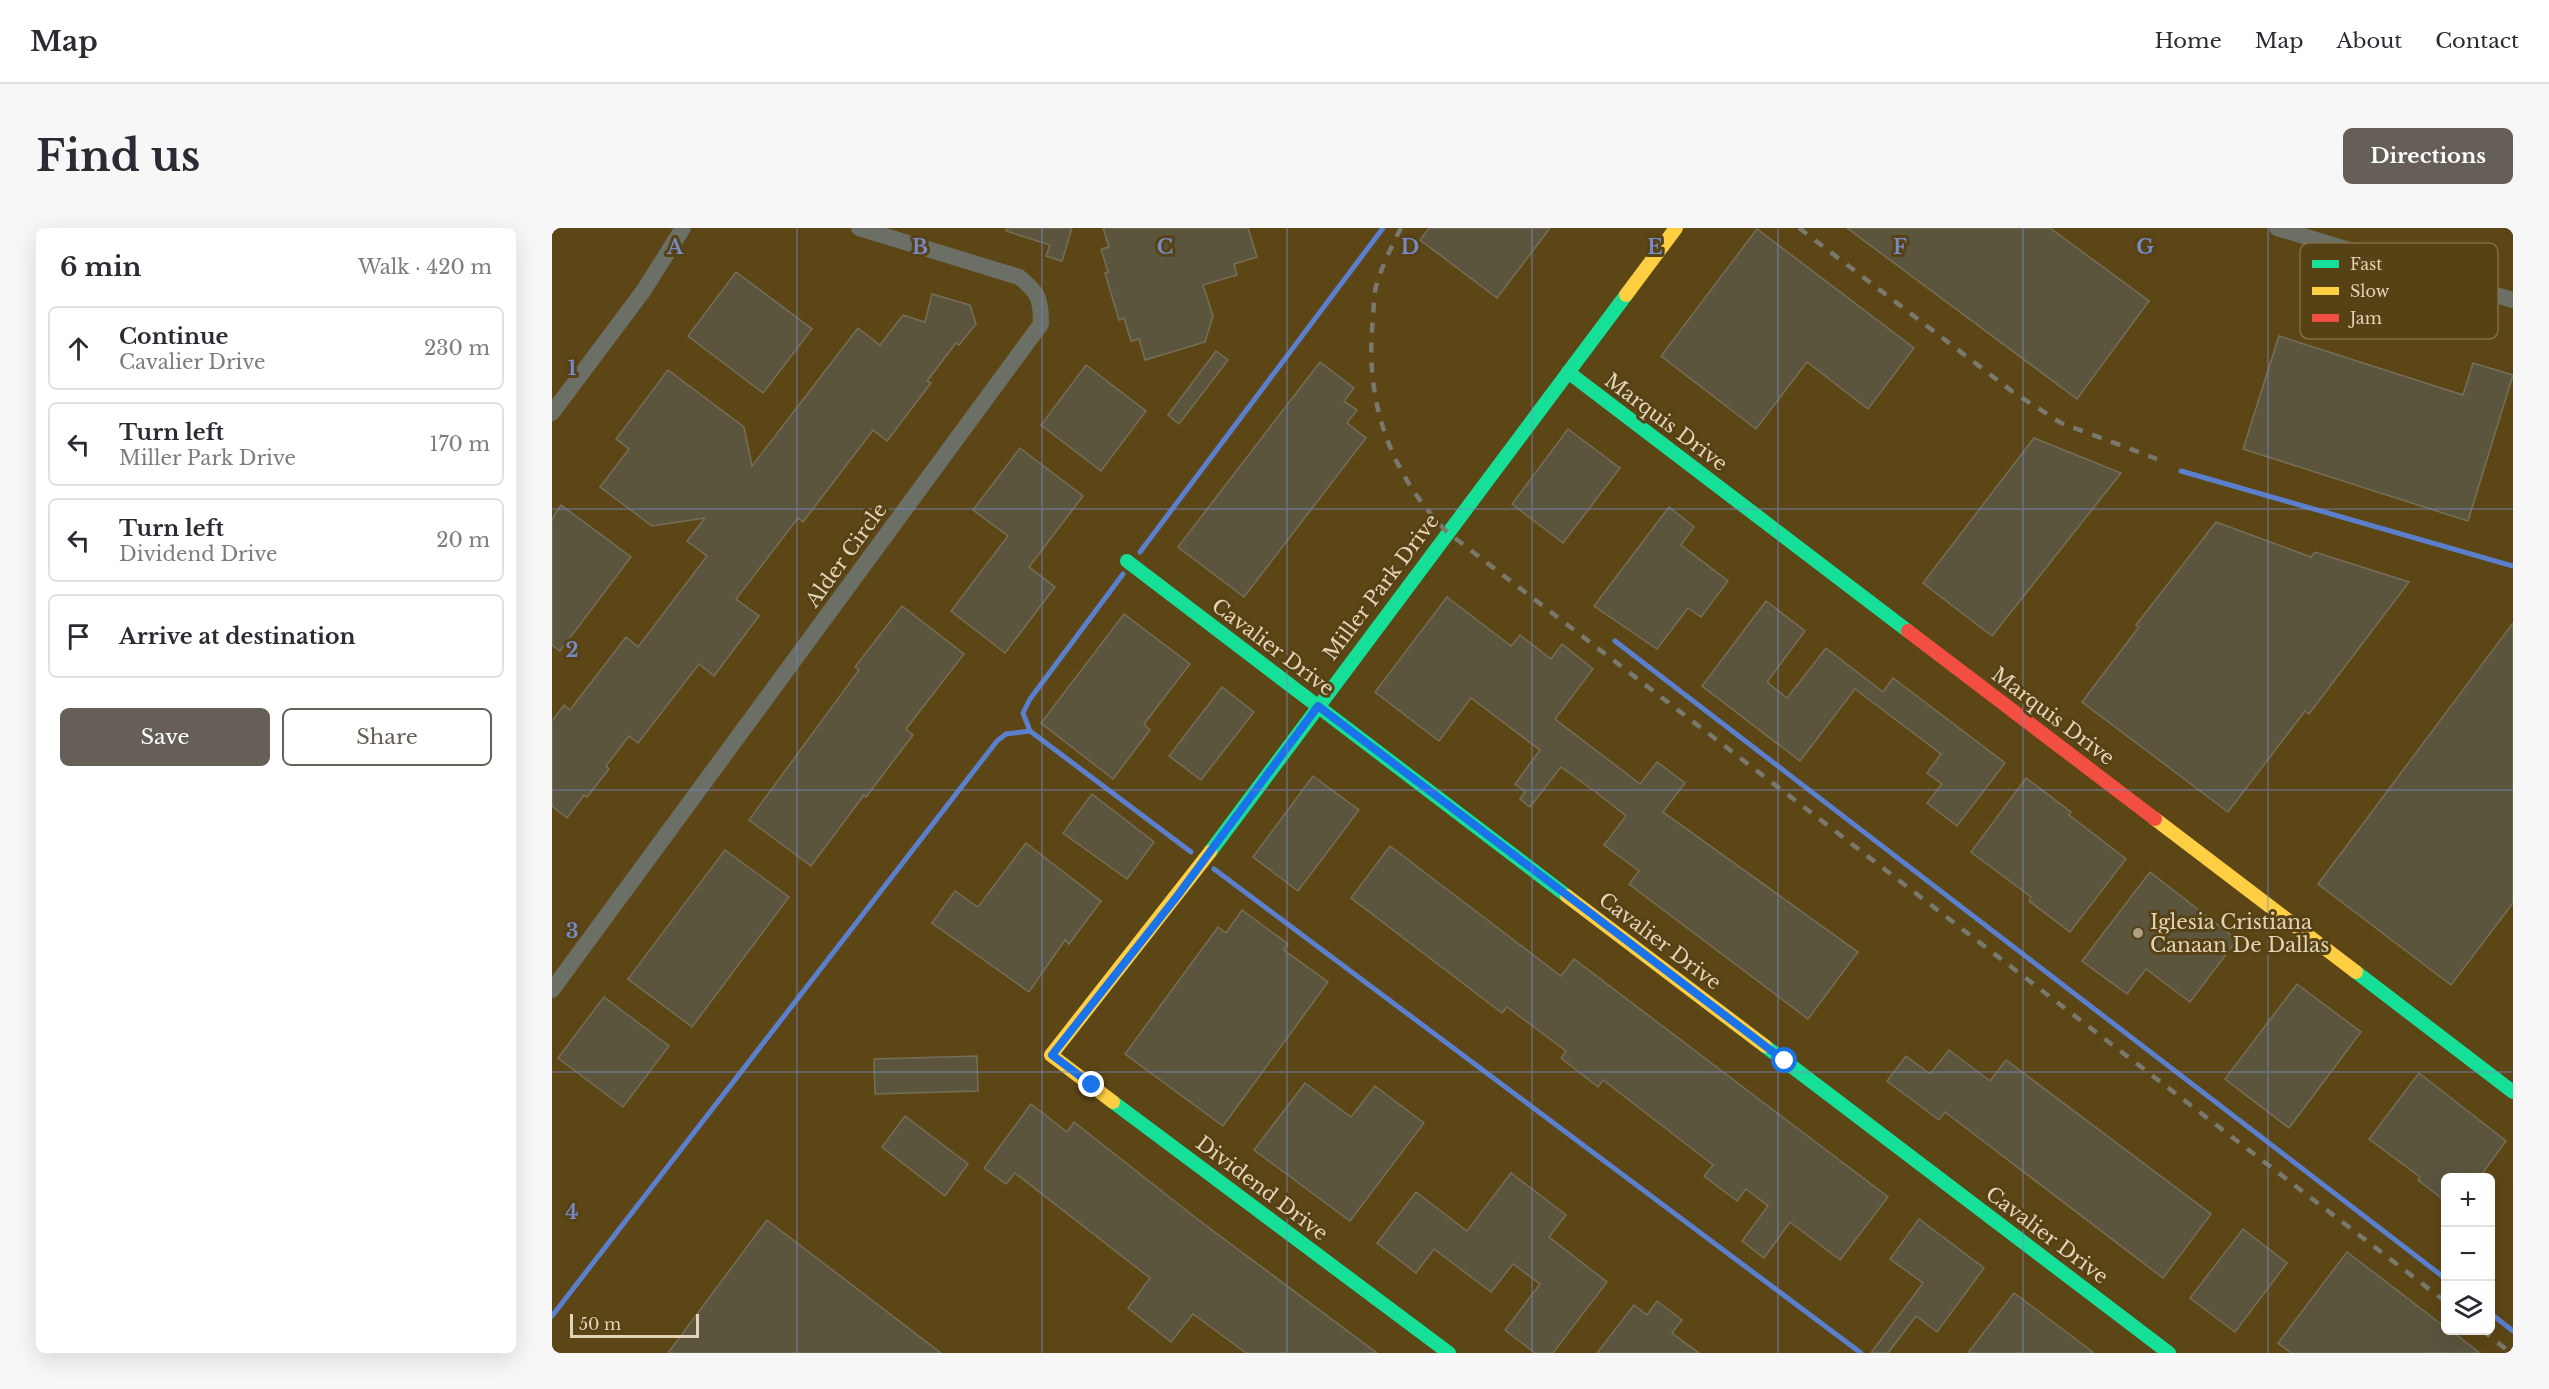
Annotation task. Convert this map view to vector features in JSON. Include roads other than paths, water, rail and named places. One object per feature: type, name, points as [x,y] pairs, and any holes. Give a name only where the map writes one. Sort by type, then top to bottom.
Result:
[{"type":"street","points":[[552,413],[644,290],[683,228]]},
{"type":"street","name":"Alder Circle","points":[[552,990],[1041,324],[1041,302],[1033,288],[1019,277],[859,228]]},
{"type":"street","name":"Miller Park Drive","points":[[1052,1055],[1178,895],[1676,228]]},
{"type":"street","points":[[2277,228],[2326,243]]},
{"type":"street","points":[[2498,295],[2513,300]]},
{"type":"street","name":"Marquis Drive","points":[[1568,372],[2513,1092]]},
{"type":"street","name":"Cavalier Drive","points":[[1127,561],[2169,1353]]},
{"type":"street","name":"Dividend Drive","points":[[1052,1055],[1449,1353]]},
{"type":"waterway","points":[[1140,552],[1383,228]]},
{"type":"waterway","points":[[2181,471],[2513,566]]},
{"type":"waterway","points":[[1123,574],[1030,699],[1023,713],[1030,731],[1191,852]]},
{"type":"waterway","points":[[1615,641],[2441,1275]]},
{"type":"waterway","points":[[552,1316],[997,741],[1006,734],[1030,731]]},
{"type":"waterway","points":[[1214,869],[1861,1353]]},
{"type":"waterway","points":[[2495,1317],[2513,1331]]},
{"type":"railway","points":[[1401,228],[1379,276],[1375,292],[1371,349],[1377,407],[1385,434],[1410,486],[1447,532],[2441,1298]]},
{"type":"railway","points":[[1799,228],[2013,392],[2061,423],[2157,459]]},
{"type":"railway","points":[[2488,1335],[2511,1353]]},
{"type":"place","name":"Iglesia Cristiana Canaan De Dallas","points":[[2138,933]]}]
